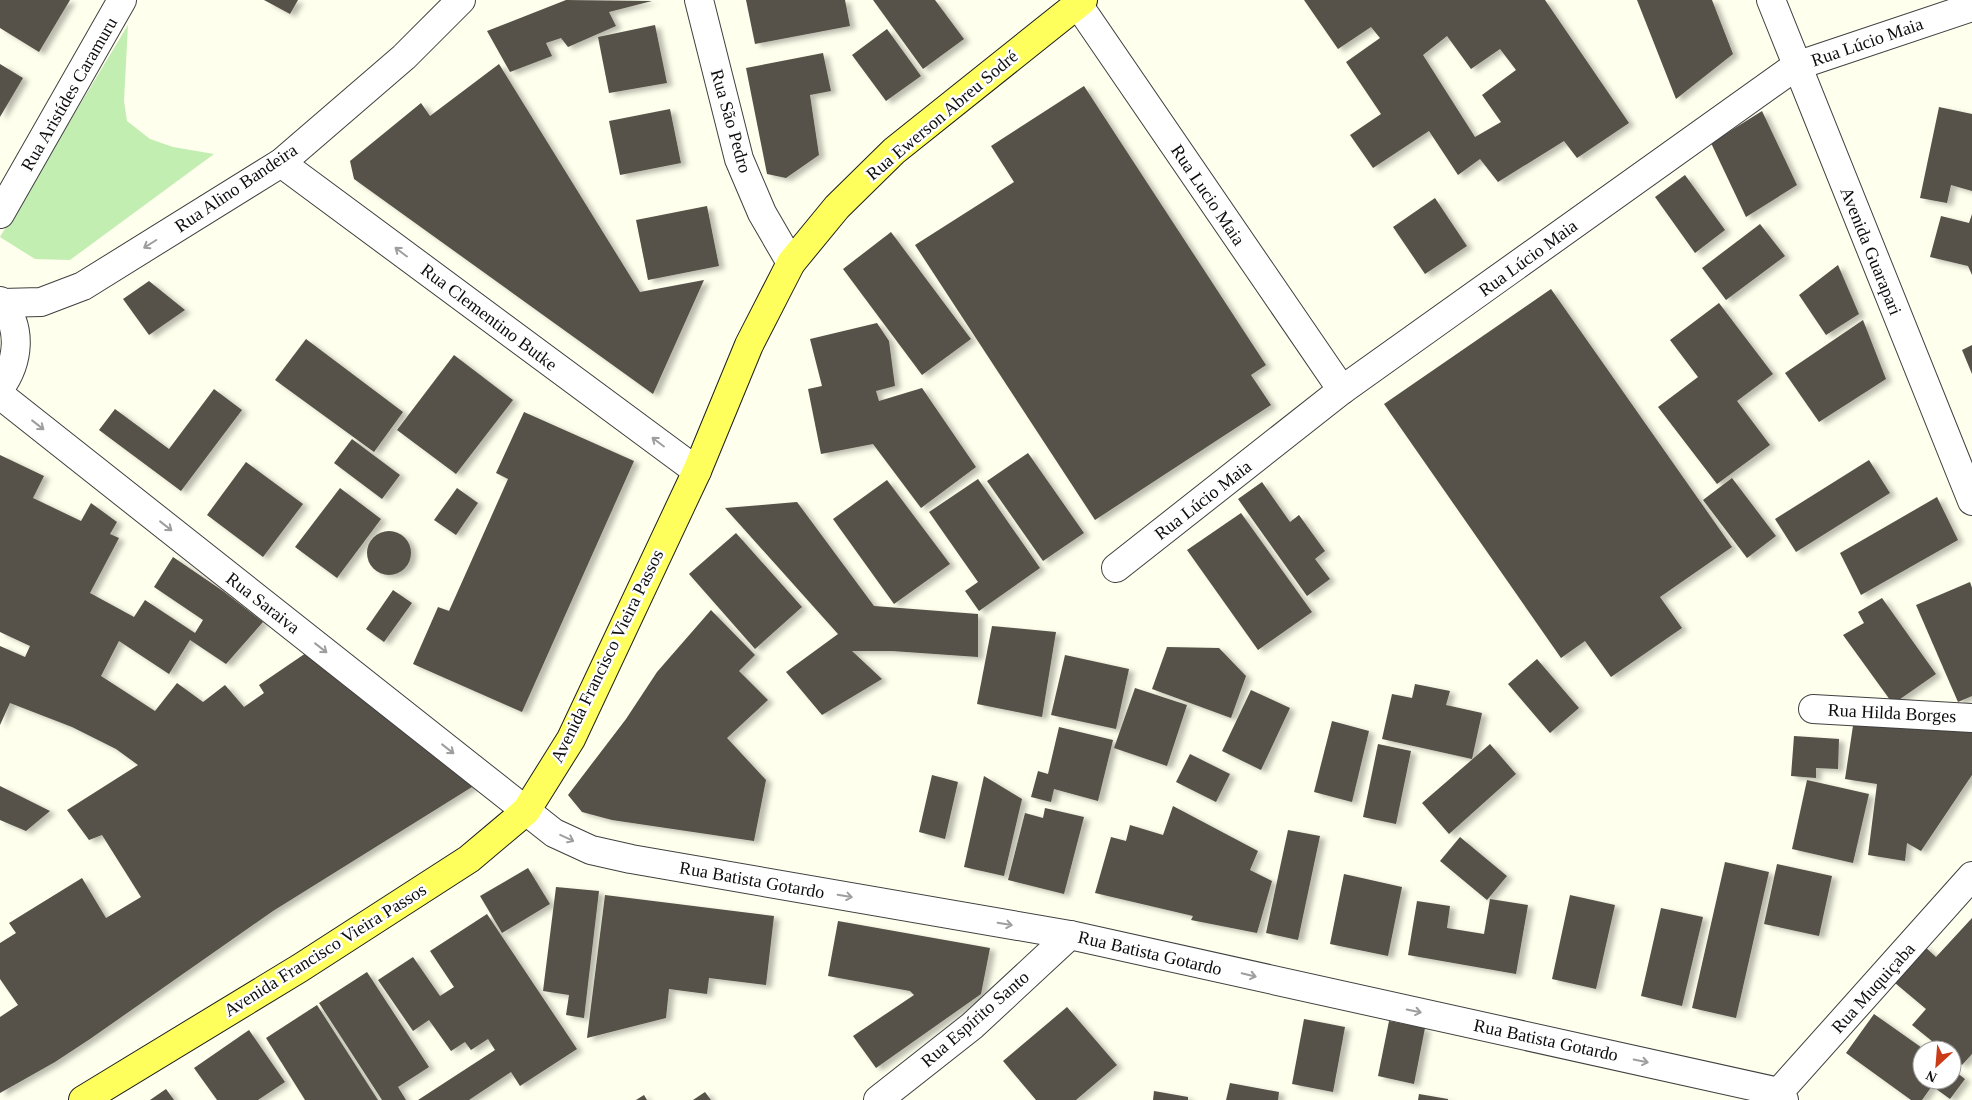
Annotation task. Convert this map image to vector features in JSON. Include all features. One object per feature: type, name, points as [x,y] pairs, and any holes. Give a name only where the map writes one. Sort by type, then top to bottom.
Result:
[{"type":"main road","name":"Rua Ewerson Abreu Sodré","points":[[791,263],[837,207],[894,151],[1078,1]]},
{"type":"main road","name":"Avenida Francisco Vieira Passos","points":[[83,1100],[300,968],[461,864],[526,811],[571,739],[697,471],[749,345],[791,263]]},
{"type":"street","name":"Rua Aristídes Caramuru","points":[[0,214],[122,0]]},
{"type":"street","name":"Rua Alino Bandeira","points":[[1,302],[41,302],[83,286],[281,163],[404,57],[462,0]]},
{"type":"street","name":"Rua São Pedro","points":[[699,0],[738,159],[762,213],[791,263]]},
{"type":"street","name":"Avenida Guarapari","points":[[1771,0],[1972,501]]},
{"type":"street","name":"Rua Lucio Maia","points":[[1078,1],[1342,390]]},
{"type":"street","name":"Rua Lúcio Maia","points":[[1116,568],[1342,390],[1796,66],[1972,7]]},
{"type":"street","name":"Rua Clementino Butke","points":[[281,163],[697,471]]},
{"type":"street","points":[[0,388],[8,377],[15,359],[16,339],[12,321],[1,302]]},
{"type":"street","name":"Rua Saraiva","points":[[0,395],[526,811]]},
{"type":"street","name":"Rua Hilda Borges","points":[[1813,709],[1972,718]]},
{"type":"street","name":"Rua Batista Gotardo","points":[[526,811],[554,832],[591,850],[631,859],[1070,935],[1780,1097]]},
{"type":"street","name":"Rua Muquiçaba","points":[[1780,1097],[1972,876]]},
{"type":"street","name":"Rua Espírito Santo","points":[[878,1100],[972,1026],[1070,935]]},
{"type":"green space","points":[[128,25],[124,101],[127,121],[150,139],[173,147],[214,154],[70,260],[35,259],[0,237]]},
{"type":"building","points":[[0,0],[70,0],[39,52],[0,28]]},
{"type":"building","points":[[264,0],[298,0],[290,14]]},
{"type":"building","points":[[566,0],[652,1],[609,12],[616,26],[568,47],[561,38],[546,43],[552,56],[510,72],[487,31]]},
{"type":"building","points":[[746,0],[845,0],[850,26],[755,44]]},
{"type":"building","points":[[873,0],[935,0],[964,39],[923,69]]},
{"type":"building","points":[[1304,0],[1545,0],[1629,123],[1577,158],[1564,141],[1498,182],[1480,159],[1458,175],[1429,131],[1373,168],[1350,135],[1381,114],[1346,62],[1380,38],[1371,27],[1338,49]],"holes":[[[1447,36],[1471,69],[1500,49],[1516,70],[1482,95],[1501,122],[1475,137],[1423,55]]]},
{"type":"building","points":[[1637,0],[1712,0],[1733,54],[1676,99]]},
{"type":"building","points":[[655,25],[667,83],[609,93],[598,37]]},
{"type":"building","points":[[887,29],[921,76],[886,101],[852,55]]},
{"type":"building","points":[[823,53],[831,91],[810,95],[819,155],[786,178],[767,174],[746,68]]},
{"type":"building","points":[[0,64],[23,78],[0,117]]},
{"type":"building","points":[[499,64],[640,292],[704,280],[653,394],[354,179],[350,161],[421,103],[430,116]]},
{"type":"building","points":[[1084,86],[1266,365],[1251,375],[1271,405],[1095,520],[915,245],[1014,182],[991,146]]},
{"type":"building","points":[[1939,107],[1972,114],[1972,191],[1951,185],[1947,203],[1920,198]]},
{"type":"building","points":[[670,109],[681,163],[620,175],[609,121]]},
{"type":"building","points":[[1762,111],[1797,185],[1746,217],[1711,143]]},
{"type":"building","points":[[1685,175],[1725,230],[1695,253],[1655,197]]},
{"type":"building","points":[[1435,198],[1467,246],[1425,274],[1393,227]]},
{"type":"building","points":[[707,206],[719,266],[648,280],[636,220]]},
{"type":"building","points":[[1972,214],[1972,275],[1968,266],[1930,257],[1941,216],[1969,223]]},
{"type":"building","points":[[1760,224],[1785,256],[1726,300],[1702,268]]},
{"type":"building","points":[[891,232],[971,339],[922,375],[843,269]]},
{"type":"building","points":[[1838,265],[1859,314],[1826,335],[1799,295]]},
{"type":"building","points":[[149,281],[185,310],[149,335],[123,299]]},
{"type":"building","points":[[1551,289],[1732,547],[1660,597],[1682,628],[1611,677],[1585,641],[1561,658],[1384,404]]},
{"type":"building","points":[[1719,303],[1773,374],[1737,401],[1770,445],[1717,484],[1658,407],[1698,377],[1670,340]]},
{"type":"building","points":[[1863,320],[1886,379],[1819,422],[1785,373]]},
{"type":"building","points":[[877,323],[889,341],[895,386],[876,391],[879,401],[922,388],[976,467],[921,508],[873,444],[821,454],[808,389],[822,386],[810,339]]},
{"type":"building","points":[[306,339],[403,412],[374,452],[275,380]]},
{"type":"building","points":[[1972,345],[1972,374],[1962,350]]},
{"type":"building","points":[[454,355],[513,400],[456,474],[397,430]]},
{"type":"building","points":[[214,389],[242,410],[181,491],[99,430],[115,409],[169,449]]},
{"type":"building","points":[[524,412],[634,461],[522,712],[413,664],[438,607],[449,611],[508,479],[496,473]]},
{"type":"building","points":[[352,439],[400,475],[382,499],[334,463]]},
{"type":"building","points":[[1028,453],[1084,533],[1043,561],[987,481]]},
{"type":"building","points":[[0,455],[44,476],[33,498],[81,521],[91,503],[117,522],[110,534],[119,538],[90,593],[134,617],[145,600],[195,633],[203,620],[154,587],[173,557],[223,591],[263,622],[226,664],[190,640],[169,674],[119,641],[101,676],[155,711],[177,683],[203,702],[225,685],[244,707],[264,693],[259,685],[306,653],[480,782],[273,911],[90,1039],[55,1062],[0,1093],[0,1017],[18,1005],[0,979],[0,943],[16,933],[9,923],[82,878],[106,918],[141,897],[102,835],[89,840],[67,810],[138,765],[116,749],[72,727],[10,703],[0,725],[0,646],[25,657],[30,646],[0,632]]},
{"type":"building","points":[[1869,460],[1890,493],[1796,552],[1775,519]]},
{"type":"building","points":[[246,462],[303,504],[263,557],[207,515]]},
{"type":"building","points":[[1732,478],[1776,536],[1747,558],[1703,500]]},
{"type":"building","points":[[978,479],[1040,568],[979,611],[965,591],[978,582],[929,512]]},
{"type":"building","points":[[887,480],[950,564],[894,604],[833,519]]},
{"type":"building","points":[[1262,482],[1290,522],[1299,515],[1325,551],[1315,559],[1330,579],[1307,596],[1238,499]]},
{"type":"building","points":[[340,488],[381,519],[337,578],[295,547]]},
{"type":"building","points":[[457,488],[478,503],[456,535],[434,520]]},
{"type":"building","points":[[1937,497],[1958,540],[1861,595],[1840,553]]},
{"type":"building","points":[[797,502],[874,606],[978,614],[978,657],[892,651],[852,651],[882,679],[822,715],[786,672],[838,634],[725,508]]},
{"type":"building","points":[[1241,513],[1312,612],[1258,650],[1187,550]]},
{"type":"building","points":[[389,531],[401,535],[407,541],[411,553],[407,565],[401,571],[389,575],[377,571],[371,565],[367,553],[371,541],[377,535]]},
{"type":"building","points":[[736,533],[802,607],[755,649],[689,574]]},
{"type":"building","points":[[1970,582],[1972,588],[1972,696],[1958,702],[1916,605]]},
{"type":"building","points":[[393,590],[412,603],[384,642],[366,629]]},
{"type":"building","points":[[1882,598],[1936,674],[1893,704],[1843,635],[1864,623],[1858,612]]},
{"type":"building","points":[[711,610],[755,655],[739,671],[768,700],[727,738],[766,780],[754,841],[612,820],[582,812],[568,795],[626,719],[657,672]]},
{"type":"building","points":[[992,626],[1056,632],[1042,717],[977,704]]},
{"type":"building","points":[[1167,647],[1219,648],[1246,676],[1231,718],[1152,689]]},
{"type":"building","points":[[1065,655],[1129,669],[1116,729],[1051,715]]},
{"type":"building","points":[[1537,659],[1579,708],[1550,733],[1508,684]]},
{"type":"building","points":[[1415,684],[1450,691],[1446,705],[1482,713],[1472,759],[1382,739],[1392,694],[1412,698]]},
{"type":"building","points":[[1135,688],[1187,705],[1167,766],[1114,748]]},
{"type":"building","points":[[1251,690],[1290,708],[1261,770],[1222,751]]},
{"type":"building","points":[[1854,719],[1972,727],[1972,775],[1921,851],[1907,843],[1905,861],[1868,855],[1877,784],[1845,779]]},
{"type":"building","points":[[1332,721],[1369,731],[1352,802],[1314,792]]},
{"type":"building","points":[[1059,727],[1113,740],[1098,801],[1054,789],[1051,802],[1031,797],[1038,771],[1048,774]]},
{"type":"building","points":[[1794,736],[1839,739],[1838,769],[1816,768],[1816,778],[1791,776]]},
{"type":"building","points":[[1378,744],[1411,751],[1396,824],[1363,817]]},
{"type":"building","points":[[1490,744],[1516,774],[1449,834],[1422,803]]},
{"type":"building","points":[[1190,754],[1230,774],[1216,802],[1176,782]]},
{"type":"building","points":[[932,775],[958,782],[945,839],[919,832]]},
{"type":"building","points":[[984,776],[1022,799],[1004,876],[964,867]]},
{"type":"building","points":[[1807,780],[1869,794],[1853,863],[1792,849]]},
{"type":"building","points":[[0,786],[50,811],[26,831],[0,820]]},
{"type":"building","points":[[1173,806],[1258,851],[1250,870],[1272,881],[1257,933],[1191,920],[1193,916],[1095,893],[1111,837],[1126,841],[1130,825],[1163,835]]},
{"type":"building","points":[[1045,808],[1084,817],[1064,894],[1008,880],[1025,813],[1043,818]]},
{"type":"building","points":[[1288,830],[1320,836],[1298,940],[1266,933]]},
{"type":"building","points":[[1460,837],[1507,876],[1487,900],[1440,861]]},
{"type":"building","points":[[1725,862],[1769,872],[1736,1018],[1692,1008]]},
{"type":"building","points":[[1777,864],[1832,876],[1819,936],[1764,924]]},
{"type":"building","points":[[528,868],[550,904],[502,933],[480,896]]},
{"type":"building","points":[[1344,874],[1402,887],[1388,956],[1330,944]]},
{"type":"building","points":[[556,887],[599,891],[584,1018],[566,1015],[569,995],[543,991]]},
{"type":"building","points":[[605,895],[774,916],[766,985],[709,978],[707,994],[669,989],[666,1018],[587,1038]]},
{"type":"building","points":[[1570,895],[1615,905],[1596,989],[1552,979]]},
{"type":"building","points":[[1490,899],[1528,905],[1516,974],[1408,955],[1417,901],[1450,906],[1447,928],[1484,934]]},
{"type":"building","points":[[1661,908],[1703,917],[1682,1006],[1641,996]]},
{"type":"building","points":[[487,914],[577,1049],[520,1086],[511,1072],[469,1100],[418,1100],[495,1050],[488,1039],[471,1050],[465,1042],[451,1051],[429,1020],[413,1031],[378,980],[413,957],[440,996],[454,987],[430,951]]},
{"type":"building","points":[[1972,918],[1972,1054],[1962,1065],[1962,1040],[1931,1040],[1912,1025],[1926,1009],[1895,983],[1923,945],[1936,957]]},
{"type":"building","points":[[838,921],[990,948],[981,994],[876,1068],[853,1036],[914,995],[910,991],[828,976]]},
{"type":"building","points":[[367,972],[429,1067],[398,1087],[406,1100],[382,1100],[319,1003]]},
{"type":"building","points":[[317,1005],[378,1100],[305,1100],[266,1038]]},
{"type":"building","points":[[1067,1007],[1117,1065],[1076,1100],[1036,1100],[1003,1061]]},
{"type":"building","points":[[1874,1014],[1912,1041],[1912,1090],[1929,1090],[1922,1100],[1911,1100],[1846,1053]]},
{"type":"building","points":[[1304,1019],[1345,1027],[1333,1092],[1292,1084]]},
{"type":"building","points":[[1389,1021],[1425,1028],[1414,1084],[1378,1076]]},
{"type":"building","points":[[249,1030],[285,1082],[258,1100],[217,1100],[194,1068]]},
{"type":"building","points":[[1230,1083],[1279,1092],[1278,1100],[1226,1100]]},
{"type":"building","points":[[166,1089],[174,1100],[150,1100]]},
{"type":"building","points":[[1938,1090],[1957,1090],[1950,1099]]},
{"type":"building","points":[[1154,1091],[1188,1097],[1188,1100],[1153,1100]]},
{"type":"building","points":[[705,1092],[711,1100],[693,1100]]},
{"type":"building","points":[[1419,1094],[1448,1099],[1448,1100],[1418,1100]]},
{"type":"building","points":[[644,1095],[647,1100],[636,1100]]}]
